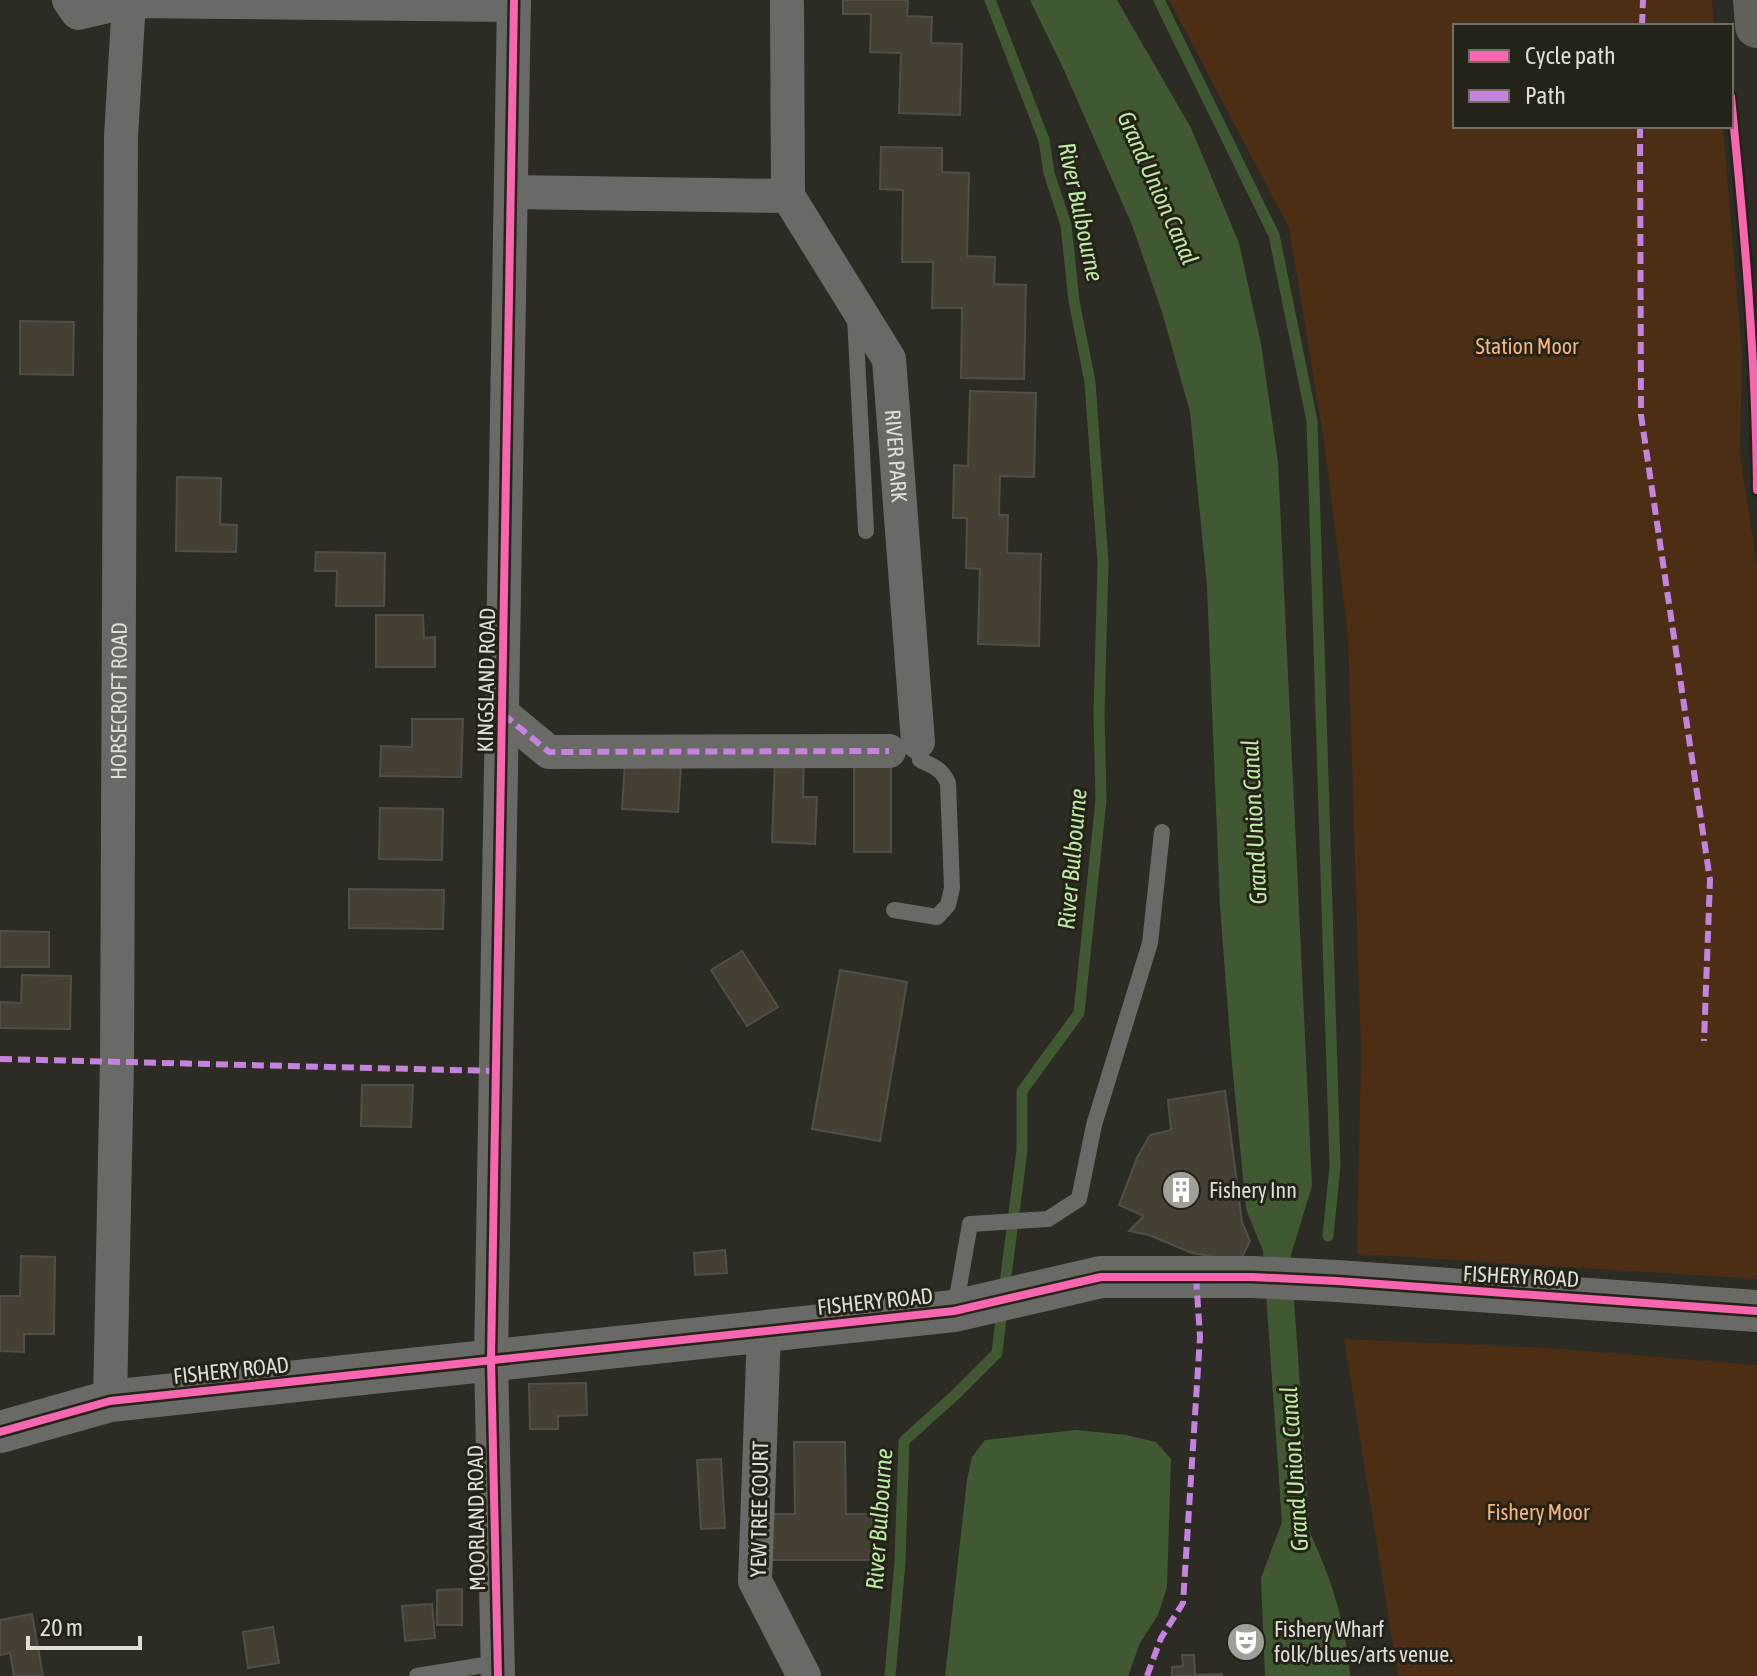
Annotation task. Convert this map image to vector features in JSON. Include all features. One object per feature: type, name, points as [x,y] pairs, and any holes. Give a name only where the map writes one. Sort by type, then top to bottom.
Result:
[{"type":"main road","points":[[1755,0],[1757,26]]},
{"type":"street","points":[[69,0],[78,13],[129,0],[514,2]]},
{"type":"street","name":"HORSECROFT ROAD","points":[[110,1401],[117,1061],[121,137],[129,0]]},
{"type":"street","name":"KINGSLAND ROAD","points":[[491,1359],[514,2]]},
{"type":"street","points":[[511,192],[788,196],[787,3]]},
{"type":"street","name":"RIVER PARK","points":[[788,196],[889,359],[903,746]]},
{"type":"street","points":[[503,714],[549,752],[903,746]]},
{"type":"street","name":"FISHERY ROAD","points":[[0,1432],[110,1401],[954,1311],[1101,1277],[1252,1277],[1757,1311]]},
{"type":"street","name":"YEW TREE COURT","points":[[764,1331],[755,1581],[804,1676]]},
{"type":"street","name":"MOORLAND ROAD","points":[[491,1359],[497,1669]]},
{"type":"lane","points":[[855,303],[866,531]]},
{"type":"lane","points":[[894,910],[937,917],[948,905],[952,888],[948,783],[935,766],[920,760],[903,746]]},
{"type":"lane","points":[[954,1311],[970,1224],[1048,1219],[1079,1199],[1094,1125],[1150,943],[1162,832]]},
{"type":"lane","points":[[417,1676],[497,1669]]},
{"type":"green space","name":"Station Moor","points":[[1169,0],[1712,0],[1714,24],[1453,24],[1453,128],[1723,128],[1742,355],[1740,455],[1757,566],[1757,1279],[1357,1254],[1361,1052],[1348,635],[1324,441],[1289,228]]},
{"type":"green space","name":"Fishery Moor","points":[[1344,1339],[1550,1348],[1757,1365],[1757,1676],[1398,1676]]},
{"type":"water","name":"Grand Union Canal","points":[[1030,0],[1117,0],[1191,128],[1239,243],[1261,344],[1278,462],[1312,1186],[1291,1255],[1310,1533],[1337,1603],[1350,1676],[1265,1676],[1261,1578],[1282,1522],[1263,1251],[1246,1209],[1232,1064],[1220,906],[1207,586],[1190,412],[1162,312],[1132,225]]},
{"type":"water","points":[[1076,1430],[1126,1435],[1156,1442],[1171,1459],[1167,1587],[1158,1615],[1140,1643],[1128,1676],[945,1676],[972,1457],[985,1440]]},
{"type":"building","points":[[843,0],[908,0],[907,16],[932,17],[931,43],[962,44],[960,115],[899,113],[901,53],[870,52],[871,14],[843,14]]},
{"type":"building","points":[[881,147],[942,148],[942,172],[969,173],[967,256],[995,257],[994,284],[1026,285],[1024,379],[961,378],[962,308],[932,308],[933,262],[902,262],[903,190],[880,189]]},
{"type":"building","points":[[20,321],[74,322],[73,375],[20,374]]},
{"type":"building","points":[[970,391],[1036,393],[1034,477],[1000,476],[999,515],[1008,515],[1007,553],[1041,554],[1039,646],[978,644],[980,569],[966,568],[967,518],[953,518],[954,465],[968,466]]},
{"type":"building","points":[[177,477],[221,478],[220,524],[237,525],[236,552],[176,551]]},
{"type":"building","points":[[316,552],[385,553],[384,606],[336,606],[337,571],[315,571]]},
{"type":"building","points":[[376,615],[423,615],[424,638],[435,637],[435,667],[376,667]]},
{"type":"building","points":[[412,719],[463,719],[461,777],[380,776],[381,746],[412,747]]},
{"type":"building","points":[[854,757],[891,757],[891,852],[854,852]]},
{"type":"building","points":[[775,758],[804,759],[803,797],[817,797],[815,844],[772,842]]},
{"type":"building","points":[[625,762],[681,765],[678,812],[622,809]]},
{"type":"building","points":[[380,808],[443,809],[442,860],[379,859]]},
{"type":"building","points":[[349,889],[444,890],[443,929],[349,928]]},
{"type":"building","points":[[0,931],[49,932],[49,967],[0,967]]},
{"type":"building","points":[[742,951],[778,1007],[747,1026],[711,970]]},
{"type":"building","points":[[840,970],[907,982],[880,1141],[812,1129]]},
{"type":"building","points":[[22,975],[71,976],[70,1029],[0,1028],[0,1002],[21,1003]]},
{"type":"building","points":[[362,1085],[413,1085],[411,1127],[361,1126]]},
{"type":"building","name":"Fishery Inn","points":[[1225,1091],[1242,1222],[1250,1241],[1240,1261],[1192,1253],[1149,1235],[1129,1231],[1144,1216],[1119,1205],[1137,1158],[1150,1135],[1171,1130],[1168,1100]]},
{"type":"building","points":[[725,1250],[727,1273],[695,1275],[694,1253]]},
{"type":"building","points":[[21,1256],[55,1257],[54,1334],[24,1334],[24,1352],[0,1351],[0,1296],[20,1296]]},
{"type":"building","points":[[586,1383],[587,1415],[558,1416],[558,1429],[530,1429],[529,1384]]},
{"type":"building","points":[[794,1442],[845,1442],[846,1514],[872,1514],[873,1560],[764,1560],[764,1514],[795,1514]]},
{"type":"building","points":[[721,1459],[725,1528],[701,1529],[697,1460]]},
{"type":"building","points":[[462,1589],[462,1625],[437,1625],[437,1590]]},
{"type":"building","points":[[432,1604],[435,1638],[405,1641],[402,1606]]},
{"type":"building","points":[[32,1614],[43,1676],[14,1676],[10,1653],[0,1655],[0,1620]]},
{"type":"building","points":[[273,1627],[279,1663],[248,1668],[243,1632]]},
{"type":"building","points":[[1182,1655],[1194,1655],[1195,1675],[1222,1676],[1172,1676],[1172,1667],[1183,1666]]},
{"type":"waterway","name":"River Bulbourne","points":[[990,0],[1044,140],[1049,173],[1066,225],[1074,301],[1090,382],[1103,563],[1099,714],[1101,800],[1079,1013],[1022,1091],[1022,1150],[1004,1292]]},
{"type":"waterway","points":[[1159,0],[1274,235],[1312,421],[1335,1166],[1328,1236]]},
{"type":"waterway","name":"River Bulbourne","points":[[890,1676],[900,1562],[904,1441],[997,1353],[1002,1309]]},
{"type":"marked path","points":[[1642,24],[1643,0]]},
{"type":"marked path","points":[[1640,128],[1641,415],[1710,880],[1704,1041]]},
{"type":"marked path","points":[[503,714],[549,752],[889,751]]},
{"type":"marked path","points":[[0,1059],[496,1071]]},
{"type":"marked path","points":[[1147,1676],[1161,1638],[1183,1603],[1200,1337],[1196,1277]]},
{"type":"cycle path","points":[[498,1676],[491,1359],[514,0]]},
{"type":"cycle path","points":[[1733,118],[1752,342],[1757,490]]},
{"type":"cycle path","points":[[0,1432],[110,1401],[954,1311],[1101,1277],[1252,1277],[1337,1281],[1757,1311]]},
{"type":"place","name":"Fishery Inn","points":[[1181,1190]]},
{"type":"place","name":"Fishery Wharf folk/blues/arts venue.","points":[[1246,1642]]}]
